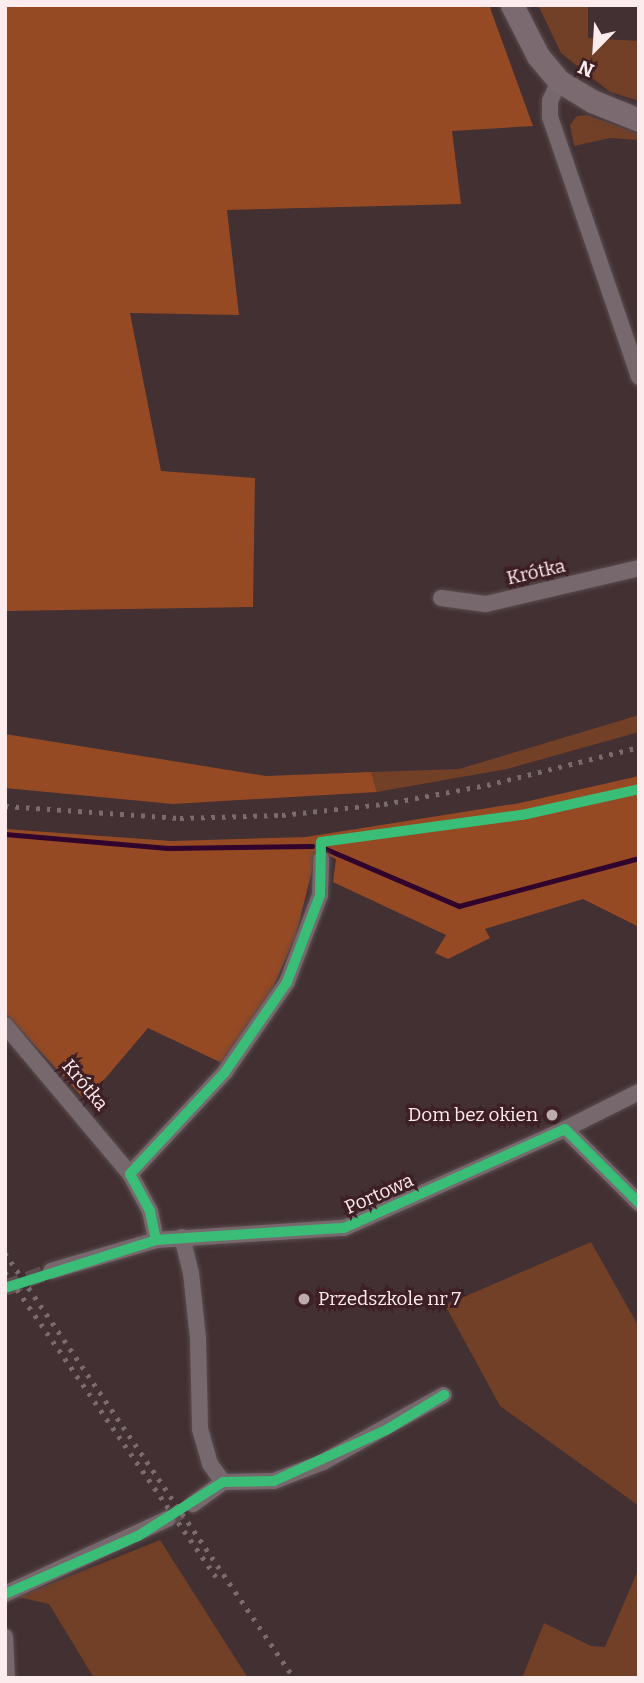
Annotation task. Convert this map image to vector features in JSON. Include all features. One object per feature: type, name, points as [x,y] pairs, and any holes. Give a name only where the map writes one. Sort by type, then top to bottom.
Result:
[{"type":"main road","points":[[512,5],[538,56],[559,81],[637,118]]},
{"type":"street","points":[[559,81],[550,101],[550,117],[639,377]]},
{"type":"street","name":"Krótka","points":[[441,598],[486,604],[639,568]]},
{"type":"street","points":[[130,1174],[225,1072],[287,982],[320,895],[321,859]]},
{"type":"street","name":"Krótka","points":[[5,1025],[130,1174],[150,1211],[156,1240]]},
{"type":"street","name":"Portowa","points":[[51,1271],[156,1240],[344,1228],[565,1129],[639,1092]]},
{"type":"street","points":[[565,1129],[639,1203]]},
{"type":"street","points":[[181,1237],[193,1286],[200,1429],[210,1464],[223,1482]]},
{"type":"street","points":[[192,1504],[223,1482],[274,1481],[386,1430],[444,1395]]},
{"type":"street","points":[[5,1594],[167,1519]]},
{"type":"street","points":[[5,1637],[7,1678]]},
{"type":"shaded area","points":[[5,5],[489,5],[533,126],[452,131],[461,204],[227,210],[239,315],[130,313],[161,471],[255,478],[253,607],[5,611]]},
{"type":"shaded area","points":[[538,5],[588,5],[588,38],[639,41],[639,101],[610,92],[561,53]]},
{"type":"shaded area","points":[[587,115],[639,134],[639,140],[610,138],[574,146],[570,125],[577,116]]},
{"type":"shaded area","points":[[639,715],[639,732],[507,769],[377,792],[371,772],[459,769]]},
{"type":"shaded area","points":[[5,734],[266,776],[371,772],[377,792],[173,804],[5,788]]},
{"type":"shaded area","points":[[639,776],[639,927],[583,899],[485,929],[490,938],[448,959],[435,953],[446,935],[333,882],[336,859],[317,851],[296,935],[268,999],[224,1064],[148,1028],[86,1101],[5,1013],[5,829],[171,841],[306,837],[520,803]]},
{"type":"shaded area","points":[[591,1242],[639,1327],[639,1506],[500,1406],[445,1305]]},
{"type":"shaded area","points":[[160,1540],[248,1678],[94,1678],[49,1604],[18,1597]]},
{"type":"shaded area","points":[[639,1568],[639,1678],[522,1678],[544,1623],[591,1646],[605,1647]]},
{"type":"waterway","points":[[5,834],[167,848],[312,846]]},
{"type":"waterway","points":[[324,848],[459,906],[639,858]]},
{"type":"tunnel","points":[[5,1288],[51,1271]]},
{"type":"tunnel","points":[[167,1519],[193,1504]]},
{"type":"railway","points":[[5,806],[180,818],[282,815],[384,804],[487,785],[639,747]]},
{"type":"railway","points":[[5,1253],[294,1678]]},
{"type":"railway","points":[[5,1272],[216,1577]]},
{"type":"cycle path","points":[[156,1240],[150,1211],[130,1174],[225,1072],[287,982],[320,895],[321,842],[522,815],[639,789]]},
{"type":"cycle path","points":[[5,1288],[156,1240],[344,1228],[565,1129],[639,1203]]},
{"type":"cycle path","points":[[5,1594],[138,1536],[223,1482],[274,1481],[386,1430],[444,1395]]},
{"type":"place","name":"Dom bez okien","points":[[552,1115]]},
{"type":"place","name":"Przedszkole nr 7","points":[[304,1299]]}]
